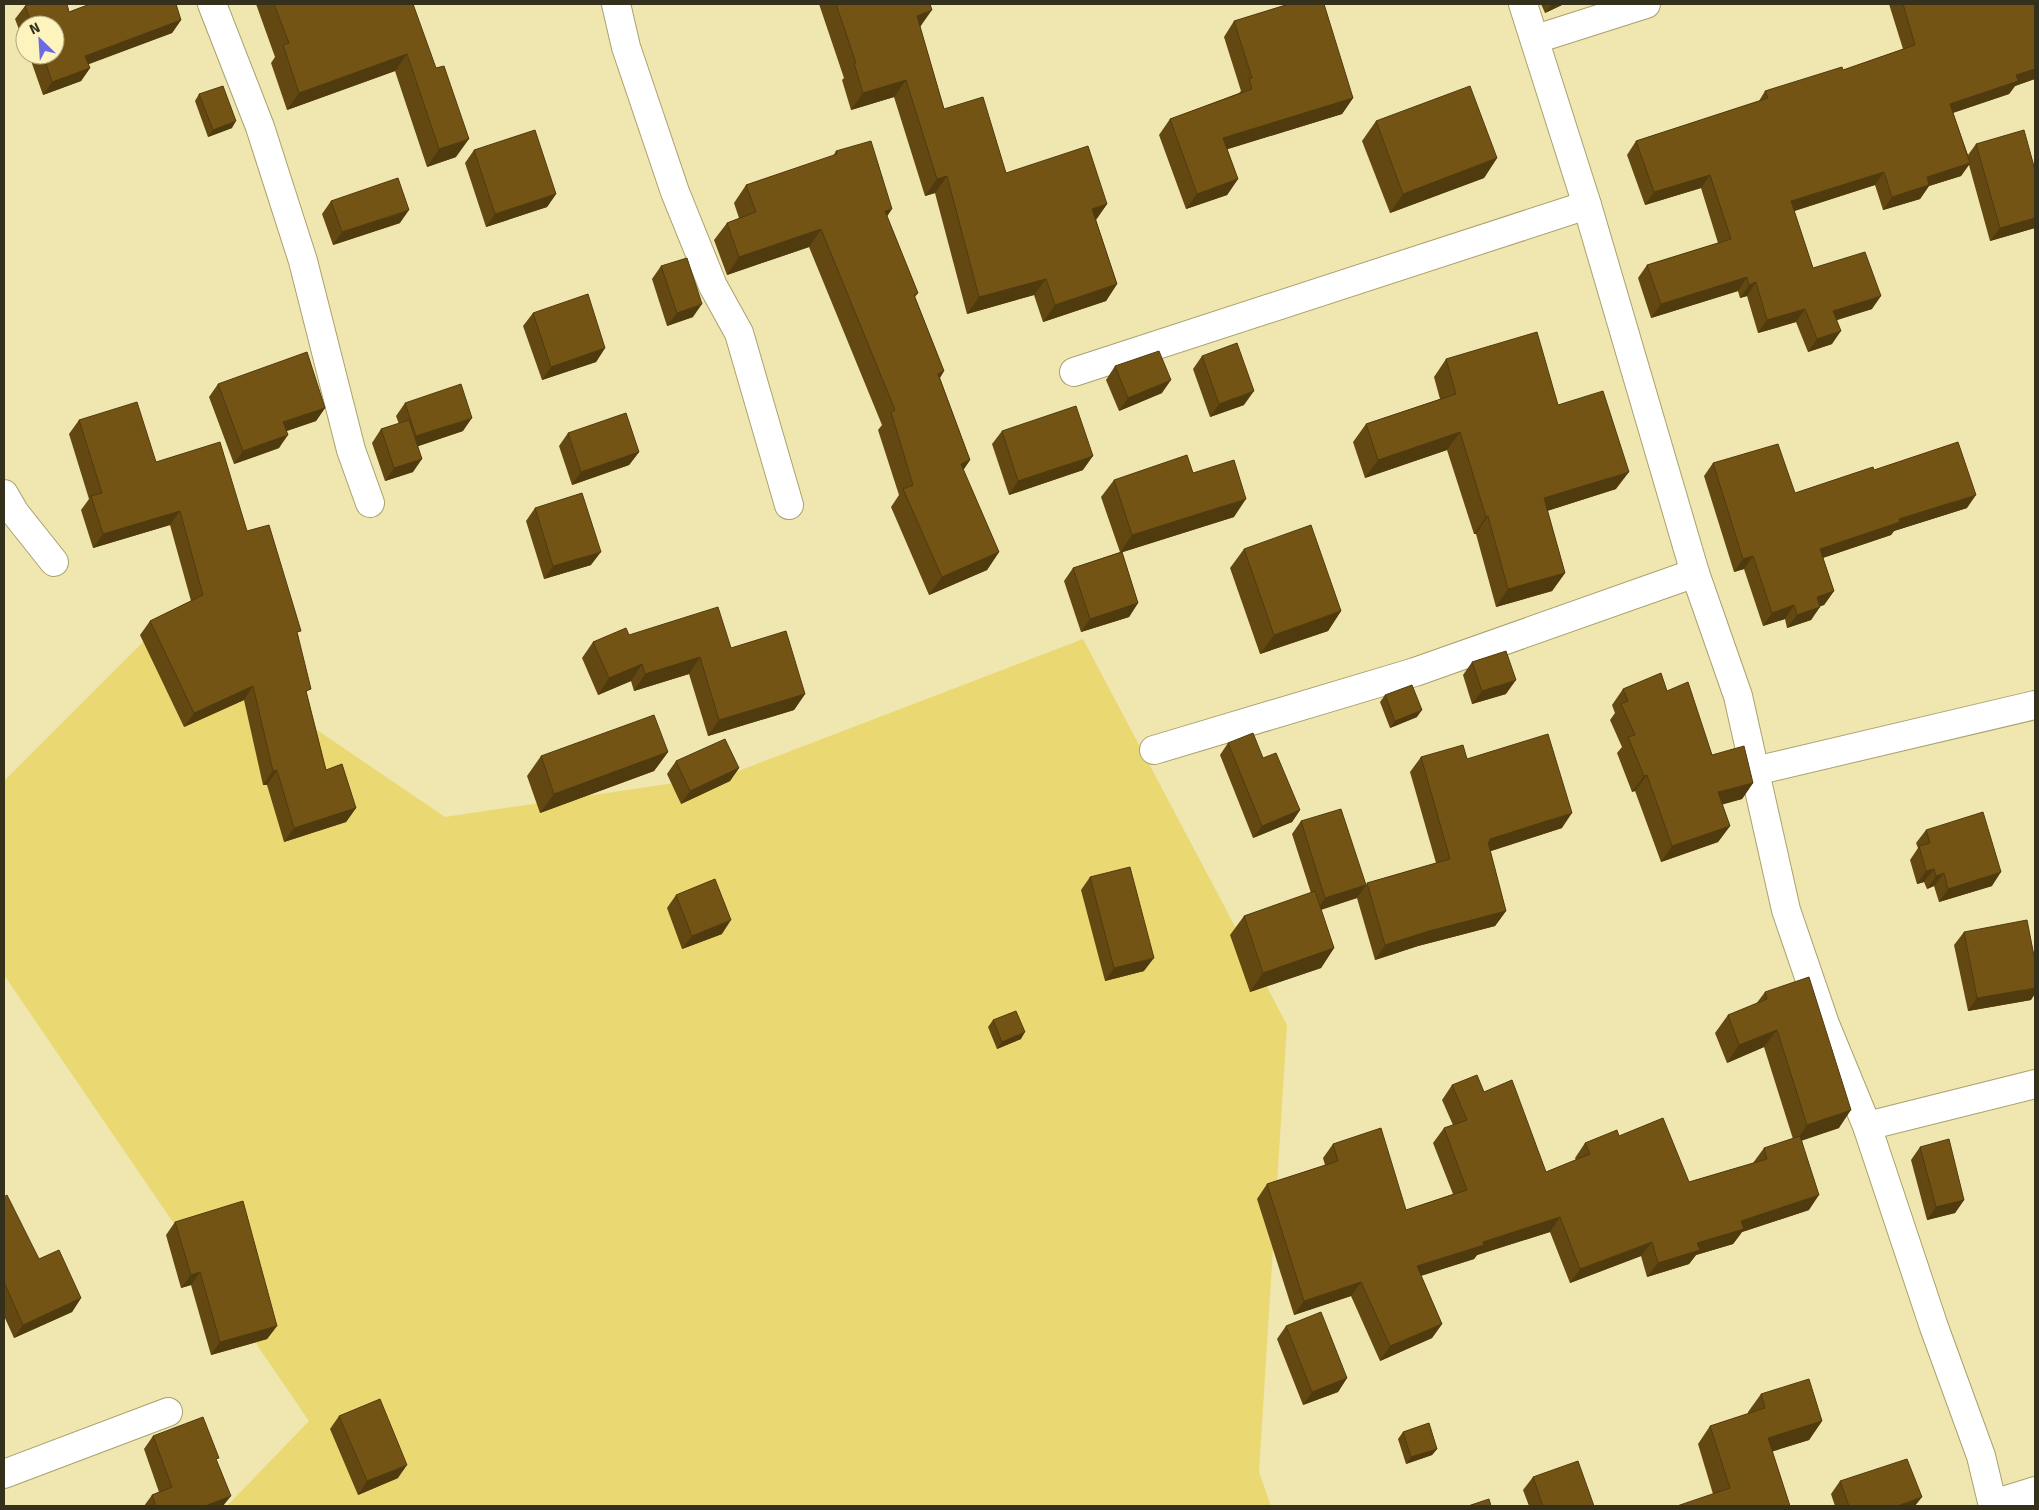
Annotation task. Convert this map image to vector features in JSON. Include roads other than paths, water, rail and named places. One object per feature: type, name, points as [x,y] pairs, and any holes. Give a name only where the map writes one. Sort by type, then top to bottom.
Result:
[{"type":"street","points":[[212,4],[260,127],[303,261],[351,450],[370,503]]},
{"type":"street","points":[[616,4],[626,47],[675,192],[713,286],[739,333],[789,505]]},
{"type":"street","points":[[1524,4],[1587,205],[1696,573],[1738,696],[1786,910],[1825,1024],[1866,1126],[1930,1318],[1981,1456],[1993,1505],[2035,1491]]},
{"type":"street","points":[[1536,38],[1646,4]]},
{"type":"street","points":[[1074,372],[1587,205]]},
{"type":"street","points":[[4,494],[15,513],[54,562]]},
{"type":"street","points":[[1154,750],[1415,672],[1696,573]]},
{"type":"street","points":[[1755,771],[2035,704]]},
{"type":"street","points":[[1866,1126],[2035,1084]]},
{"type":"street","points":[[4,1474],[168,1412]]}]
